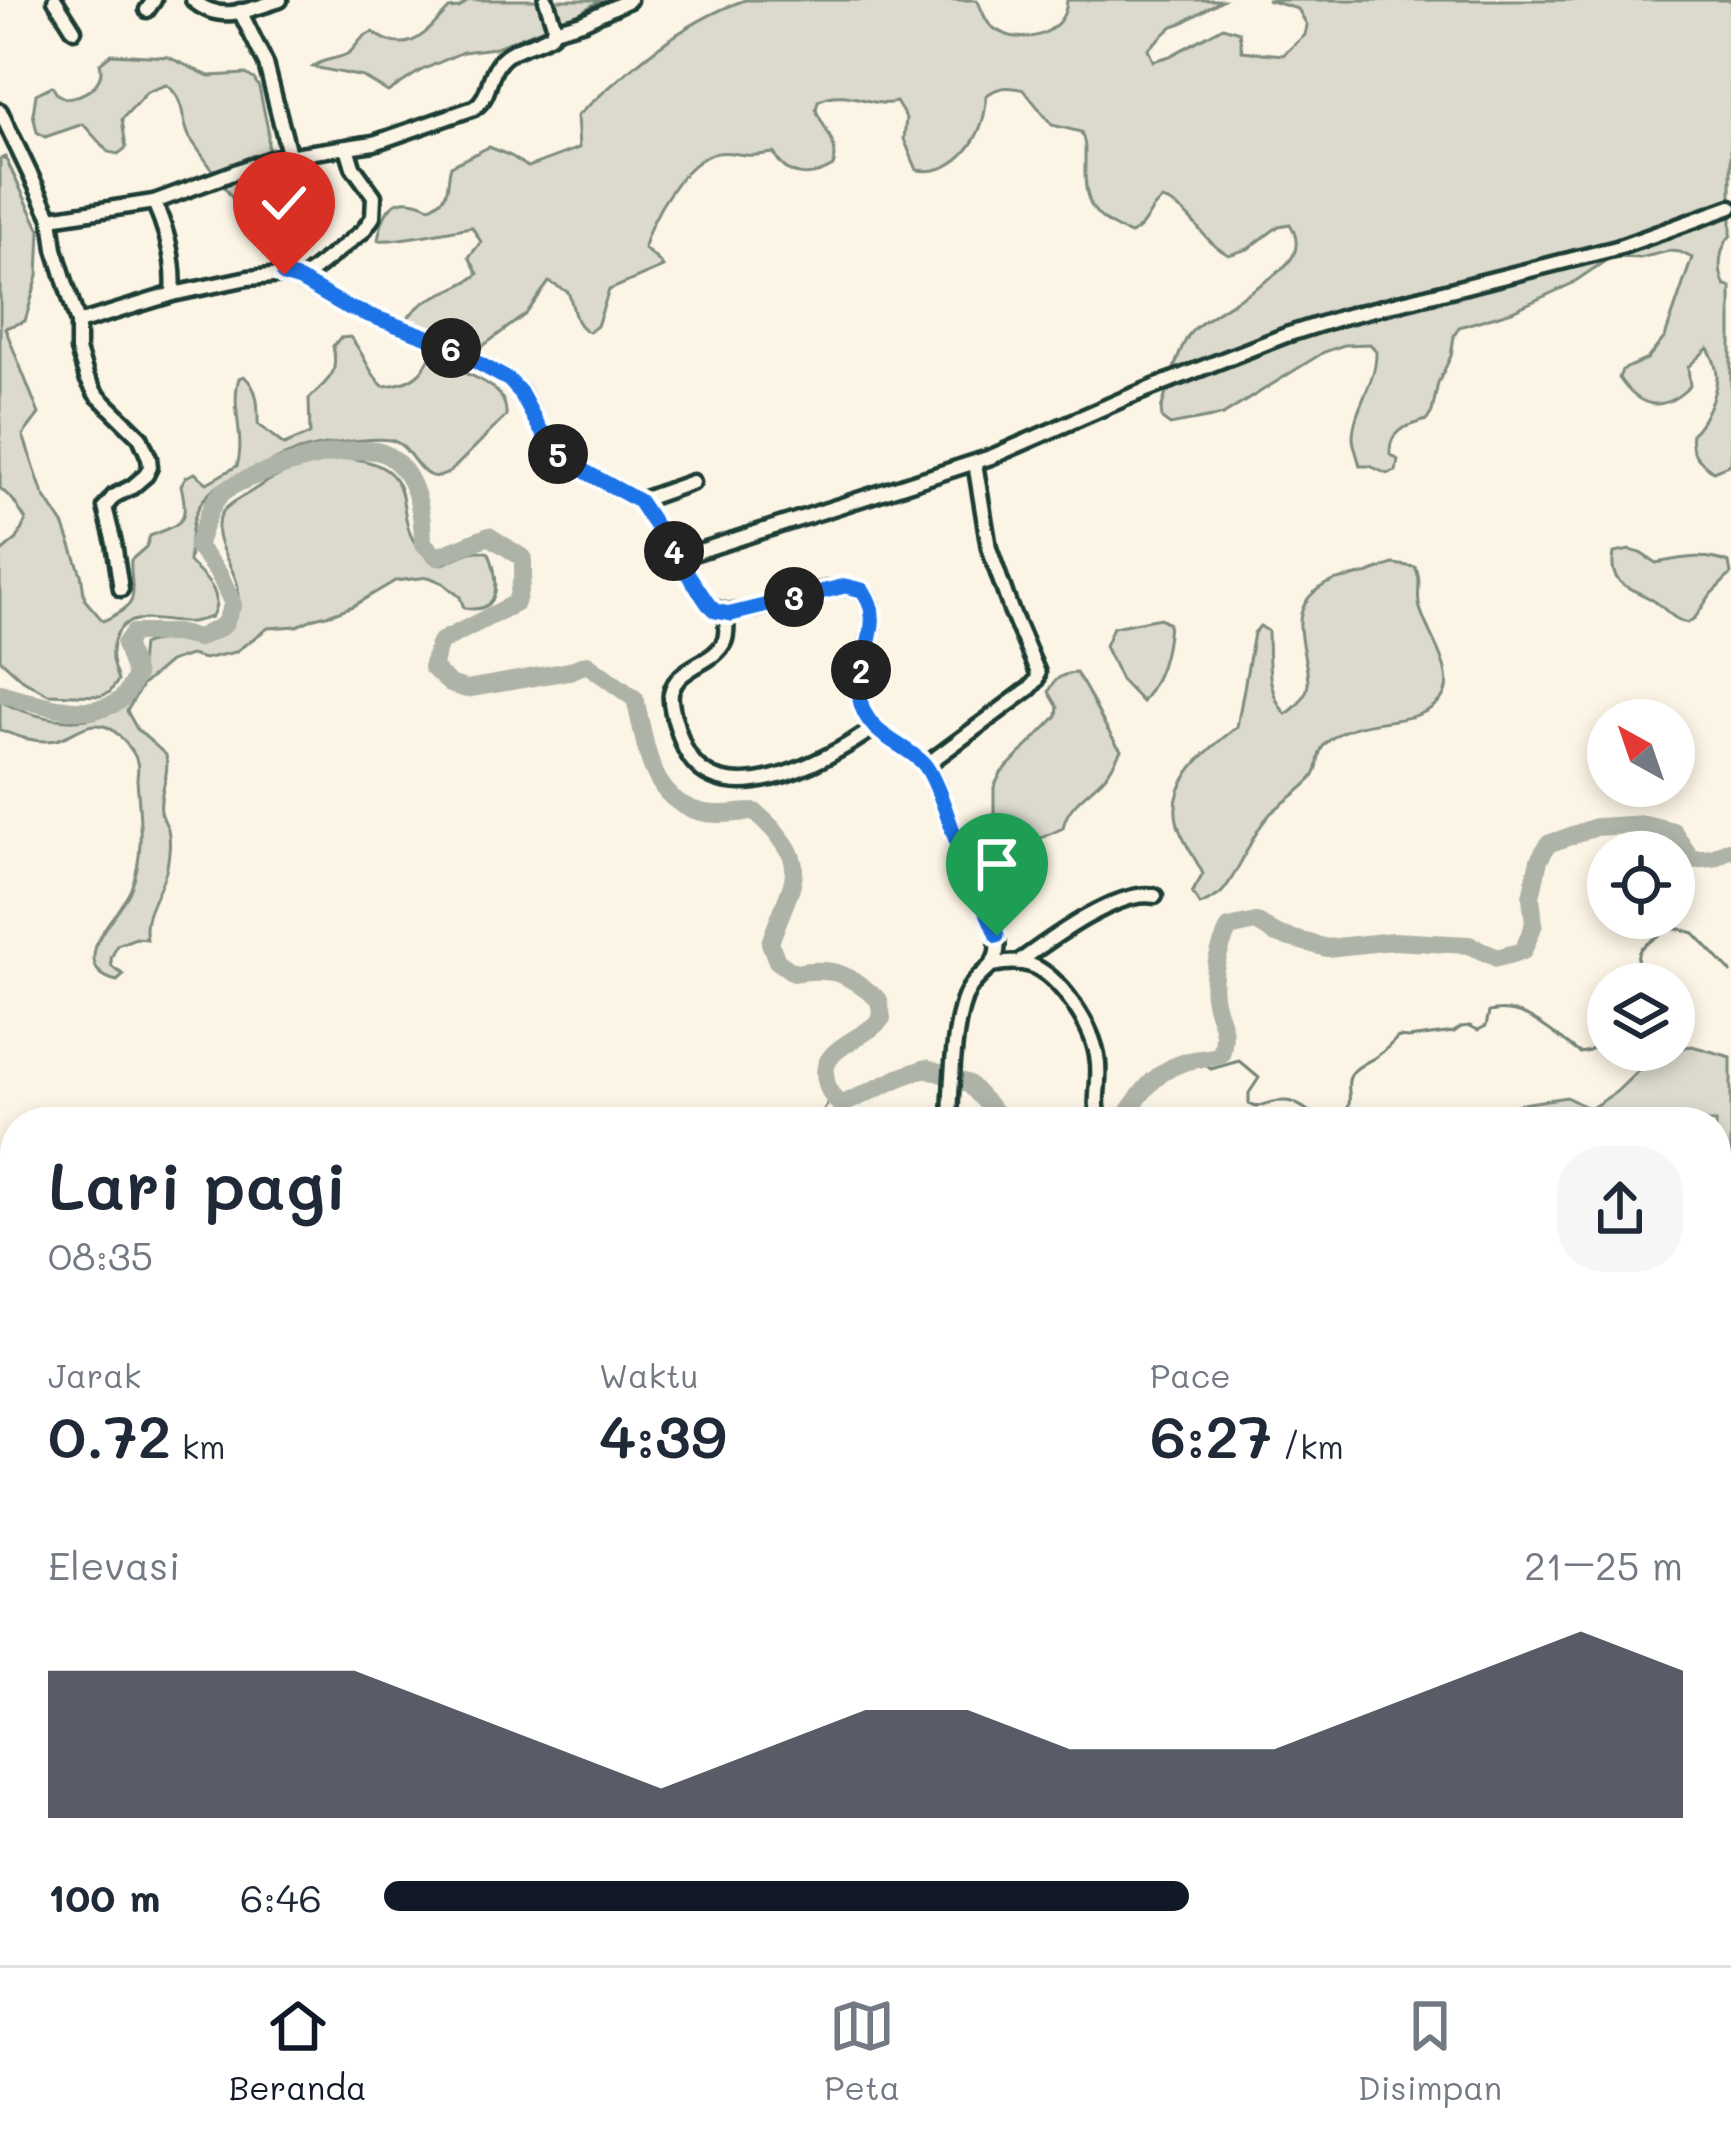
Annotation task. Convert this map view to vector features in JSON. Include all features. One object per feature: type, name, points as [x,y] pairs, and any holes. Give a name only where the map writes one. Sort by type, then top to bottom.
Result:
[{"type":"street","points":[[55,0],[74,30]]},
{"type":"street","points":[[193,0],[212,14],[280,0]]},
{"type":"street","points":[[546,0],[554,30]]},
{"type":"street","points":[[51,218],[154,202],[242,168],[290,154],[393,138],[474,108],[485,100],[503,58],[554,30],[629,0]]},
{"type":"street","points":[[240,11],[266,64],[290,154]]},
{"type":"street","points":[[0,111],[51,218],[87,378],[96,394],[140,437],[149,458],[146,475],[106,507],[121,589]]},
{"type":"street","points":[[300,280],[345,247],[373,218],[374,196],[353,166],[347,147]]},
{"type":"street","points":[[154,202],[172,261],[173,294]]},
{"type":"street","points":[[678,558],[975,463],[1286,334],[1616,248],[1731,207]]},
{"type":"street","points":[[78,322],[173,294],[265,275],[300,280],[347,307],[436,340],[509,380],[564,460],[639,501],[715,611],[726,614],[845,586],[862,590],[874,614],[862,665],[860,702],[875,727],[926,765],[997,936],[993,965],[972,985],[963,1003],[951,1107]]},
{"type":"street","points":[[926,765],[1037,680],[989,548],[975,463]]},
{"type":"street","points":[[639,501],[693,482]]},
{"type":"street","points":[[726,614],[722,646],[681,677],[671,691],[681,739],[703,770],[735,782],[764,781],[828,757],[875,727]]},
{"type":"street","points":[[1018,962],[1089,916],[1136,895],[1155,896]]},
{"type":"street","points":[[993,965],[1035,966],[1082,1017],[1098,1059],[1096,1107]]},
{"type":"shaded area","points":[[469,0],[600,0],[578,14],[494,48],[463,52],[388,92],[363,77],[313,67],[346,55],[373,32],[396,43],[415,40],[449,9]]},
{"type":"shaded area","points":[[745,0],[977,0],[991,26],[1014,37],[1027,37],[1050,30],[1065,12],[1067,0],[1222,0],[1173,26],[1148,49],[1153,61],[1223,27],[1239,32],[1242,51],[1283,55],[1305,35],[1307,25],[1298,9],[1267,0],[1731,0],[1731,235],[1720,266],[1725,286],[1731,287],[1731,464],[1713,471],[1692,446],[1692,433],[1705,415],[1716,384],[1708,348],[1688,367],[1690,386],[1661,404],[1635,396],[1619,378],[1622,370],[1647,359],[1665,337],[1692,258],[1680,252],[1611,257],[1571,284],[1512,311],[1459,327],[1432,412],[1427,420],[1401,430],[1393,439],[1390,454],[1398,460],[1396,471],[1387,474],[1360,466],[1353,437],[1373,373],[1376,351],[1370,344],[1324,352],[1223,415],[1170,425],[1162,419],[1161,409],[1187,338],[1202,322],[1289,261],[1296,244],[1290,224],[1229,255],[1181,210],[1162,200],[1136,231],[1130,234],[1117,228],[1092,208],[1081,132],[1052,125],[1024,90],[1003,88],[986,96],[981,124],[967,150],[945,167],[932,170],[917,170],[904,139],[906,118],[896,102],[828,97],[818,101],[816,110],[833,144],[833,166],[799,174],[785,168],[774,153],[721,152],[705,157],[671,192],[647,236],[644,248],[663,267],[609,290],[597,326],[589,332],[584,329],[568,292],[549,282],[526,314],[464,360],[465,373],[499,394],[506,416],[450,472],[431,476],[390,440],[338,443],[283,457],[227,481],[204,499],[194,521],[189,562],[215,594],[215,609],[211,617],[191,622],[142,619],[122,627],[112,656],[118,681],[110,692],[101,696],[48,694],[0,659],[0,553],[17,539],[26,520],[0,488],[0,159],[5,157],[40,230],[38,276],[25,321],[5,328],[39,414],[23,435],[43,494],[64,526],[85,600],[103,621],[130,603],[131,560],[146,547],[150,536],[181,520],[181,485],[186,477],[195,473],[207,483],[237,466],[239,378],[244,376],[255,392],[258,424],[284,445],[310,434],[309,399],[331,376],[333,346],[340,338],[350,337],[383,386],[406,382],[421,372],[438,334],[406,321],[430,299],[478,274],[469,257],[481,242],[472,227],[378,240],[388,210],[400,201],[430,207],[437,203],[447,190],[451,166],[489,147],[528,167],[579,148],[577,116],[596,99],[676,35]]},
{"type":"shaded area","points":[[111,54],[168,57],[209,76],[246,74],[254,79],[280,206],[275,215],[259,222],[242,212],[190,138],[180,102],[166,85],[147,92],[122,119],[126,148],[118,154],[108,152],[83,124],[45,137],[37,132],[36,94],[52,86],[65,98],[86,92],[100,77],[100,63]]},
{"type":"shaded area","points":[[337,457],[370,462],[389,472],[399,486],[411,535],[422,551],[443,564],[472,552],[489,553],[496,584],[492,601],[477,609],[464,608],[460,597],[429,577],[395,581],[353,606],[297,626],[268,628],[235,652],[204,659],[190,655],[169,662],[142,685],[127,711],[137,729],[166,755],[161,805],[169,853],[149,911],[147,939],[117,945],[112,967],[124,975],[117,981],[108,978],[97,970],[95,947],[130,891],[138,865],[136,758],[116,733],[99,725],[48,741],[0,730],[0,701],[55,719],[93,718],[125,700],[138,679],[142,645],[222,635],[233,622],[238,586],[219,540],[222,513],[282,474]]},
{"type":"shaded area","points":[[1630,550],[1656,563],[1693,557],[1720,560],[1729,563],[1731,574],[1687,623],[1618,579],[1614,553]]},
{"type":"shaded area","points":[[1393,564],[1415,567],[1417,572],[1421,613],[1446,676],[1442,698],[1417,715],[1354,728],[1325,744],[1313,777],[1271,813],[1223,891],[1200,905],[1192,893],[1203,874],[1180,831],[1177,798],[1190,771],[1237,727],[1254,633],[1260,626],[1268,631],[1272,686],[1286,714],[1307,688],[1300,621],[1309,597],[1331,582]]},
{"type":"shaded area","points":[[1160,618],[1169,624],[1164,656],[1142,702],[1121,680],[1105,646],[1113,627]]},
{"type":"shaded area","points":[[1076,673],[1121,750],[1107,773],[1069,812],[1063,828],[976,868],[963,844],[994,820],[994,787],[1001,773],[1057,716],[1058,707],[1049,692],[1054,683]]},
{"type":"shaded area","points":[[1695,1047],[1731,1057],[1731,1107],[1593,1107],[1638,1071],[1695,1071]]},
{"type":"shaded area","points":[[1566,1097],[1586,1107],[1503,1107]]},
{"type":"waterway","points":[[0,693],[76,710],[119,701],[136,676],[125,644],[133,633],[198,638],[224,625],[233,604],[219,574],[197,546],[220,495],[258,475],[329,454],[385,454],[411,481],[423,543],[437,557],[489,536],[523,558],[516,603],[440,642],[432,667],[450,684],[466,689],[587,664],[635,699],[653,770],[672,797],[706,813],[755,812],[786,846],[794,873],[770,943],[777,961],[794,973],[840,974],[879,1000],[882,1018],[829,1059],[826,1080],[835,1100],[841,1105],[926,1068],[969,1084],[990,1107]]},
{"type":"waterway","points":[[1131,1107],[1169,1069],[1221,1055],[1223,1030],[1214,979],[1229,928],[1256,922],[1276,934],[1327,948],[1393,941],[1469,945],[1497,958],[1523,951],[1534,924],[1531,897],[1539,860],[1548,844],[1596,827],[1645,824],[1673,831],[1692,860],[1729,850]]},
{"type":"waterway","points":[[1637,963],[1641,948],[1667,929],[1680,929],[1694,933],[1731,972]]},
{"type":"waterway","points":[[1348,1107],[1353,1072],[1398,1037],[1470,1026],[1478,1030],[1486,1026],[1489,1012],[1526,1016],[1580,1053],[1587,1051]]},
{"type":"waterway","points":[[1196,1058],[1211,1069],[1239,1061],[1259,1078],[1249,1093],[1249,1104],[1256,1107]]},
{"type":"waterway","points":[[826,1107],[832,1098]]},
{"type":"waterway","points":[[1256,1107],[1278,1101],[1301,1107]]},
{"type":"route","points":[[284,275],[347,307],[436,340],[509,380],[555,452],[639,501],[715,611],[731,614],[845,586],[862,590],[874,614],[862,665],[860,702],[875,727],[926,765],[997,936]]}]
